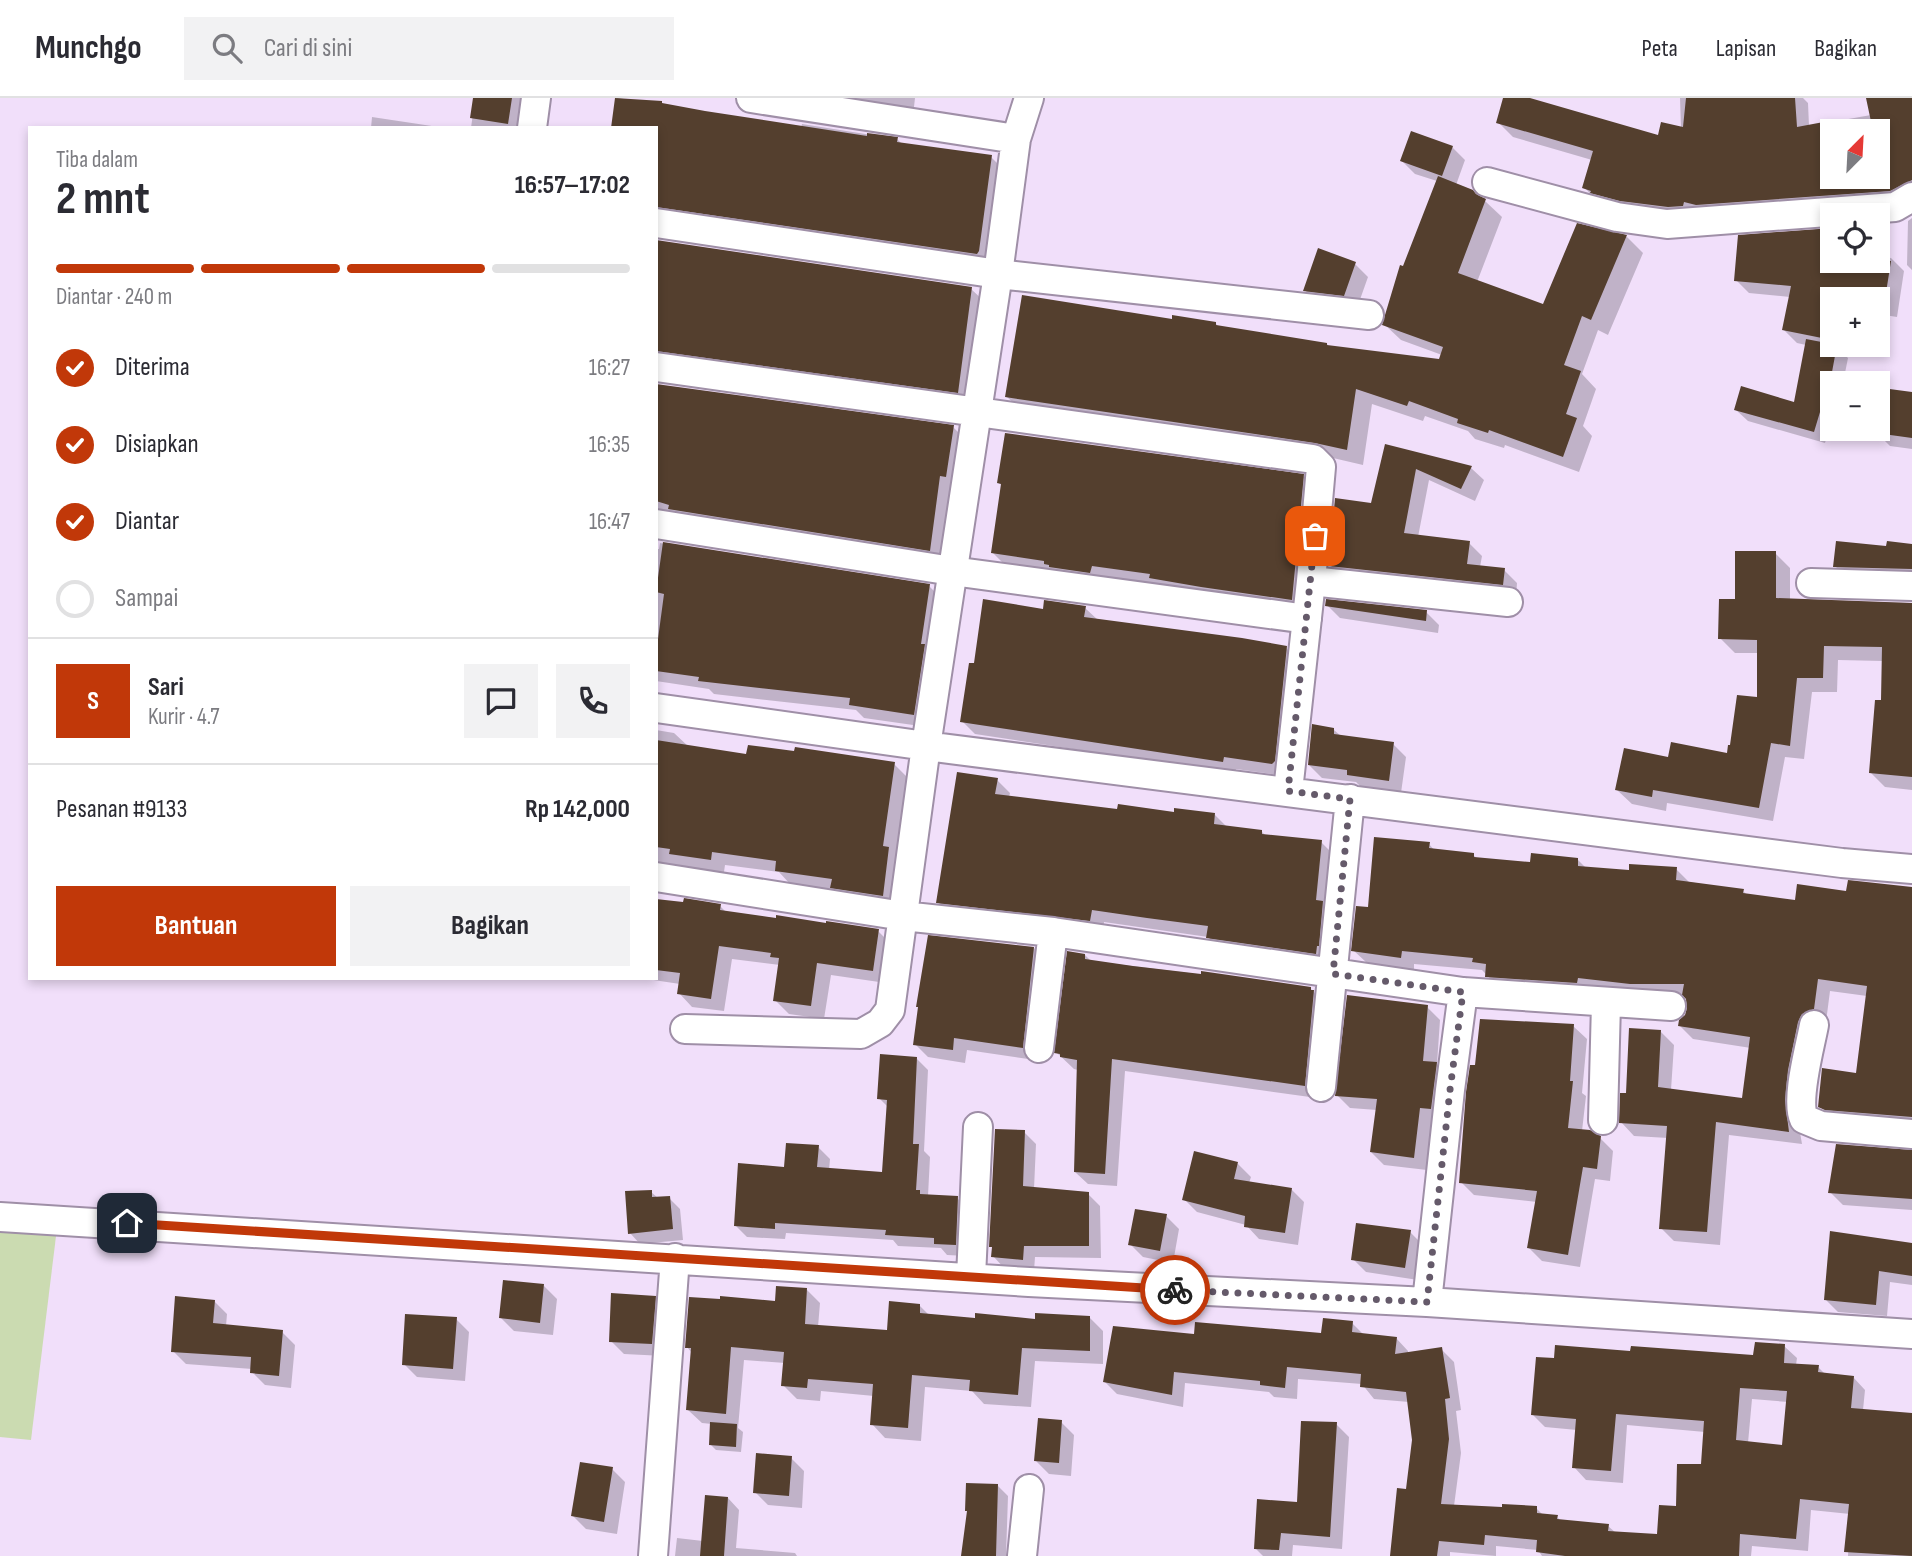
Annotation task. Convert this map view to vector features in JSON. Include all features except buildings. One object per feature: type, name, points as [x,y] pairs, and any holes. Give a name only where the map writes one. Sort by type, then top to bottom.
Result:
[{"type":"street","points":[[532,126],[536,98]]},
{"type":"street","points":[[751,98],[1016,139]]},
{"type":"street","points":[[685,1030],[861,1034],[886,1018],[890,1010],[926,746],[1016,139],[1030,98]]},
{"type":"street","points":[[1486,182],[1617,216],[1667,224],[1895,207],[1912,197]]},
{"type":"street","points":[[658,223],[998,274],[1369,315]]},
{"type":"street","points":[[658,367],[1313,459],[1321,467],[1288,791]]},
{"type":"street","points":[[658,524],[952,571],[1307,619]]},
{"type":"street","points":[[1311,581],[1508,602]]},
{"type":"street","points":[[1811,583],[1912,586]]},
{"type":"street","points":[[658,708],[926,746],[1842,863],[1912,869]]},
{"type":"street","points":[[1321,1087],[1350,799]]},
{"type":"street","points":[[658,877],[903,916],[1053,932],[1463,992],[1671,1006]]},
{"type":"street","points":[[1038,1048],[1053,932]]},
{"type":"street","points":[[1427,1302],[1463,992]]},
{"type":"street","points":[[1603,1120],[1606,1003]]},
{"type":"street","points":[[1814,1025],[1802,1096],[1801,1113],[1804,1119],[1821,1126],[1912,1134]]},
{"type":"street","points":[[971,1277],[978,1127]]},
{"type":"street","points":[[0,1217],[1203,1292],[1427,1302],[1912,1334]]},
{"type":"street","points":[[653,1556],[675,1258]]},
{"type":"street","points":[[1022,1556],[1029,1489]]},
{"type":"green space","points":[[0,1225],[57,1228],[31,1440],[0,1437]]},
{"type":"way so far","points":[[1175,1290],[1427,1302],[1463,992],[1333,974],[1350,799],[1288,791],[1315,536]]},
{"type":"route","points":[[127,1223],[1175,1290]]}]
